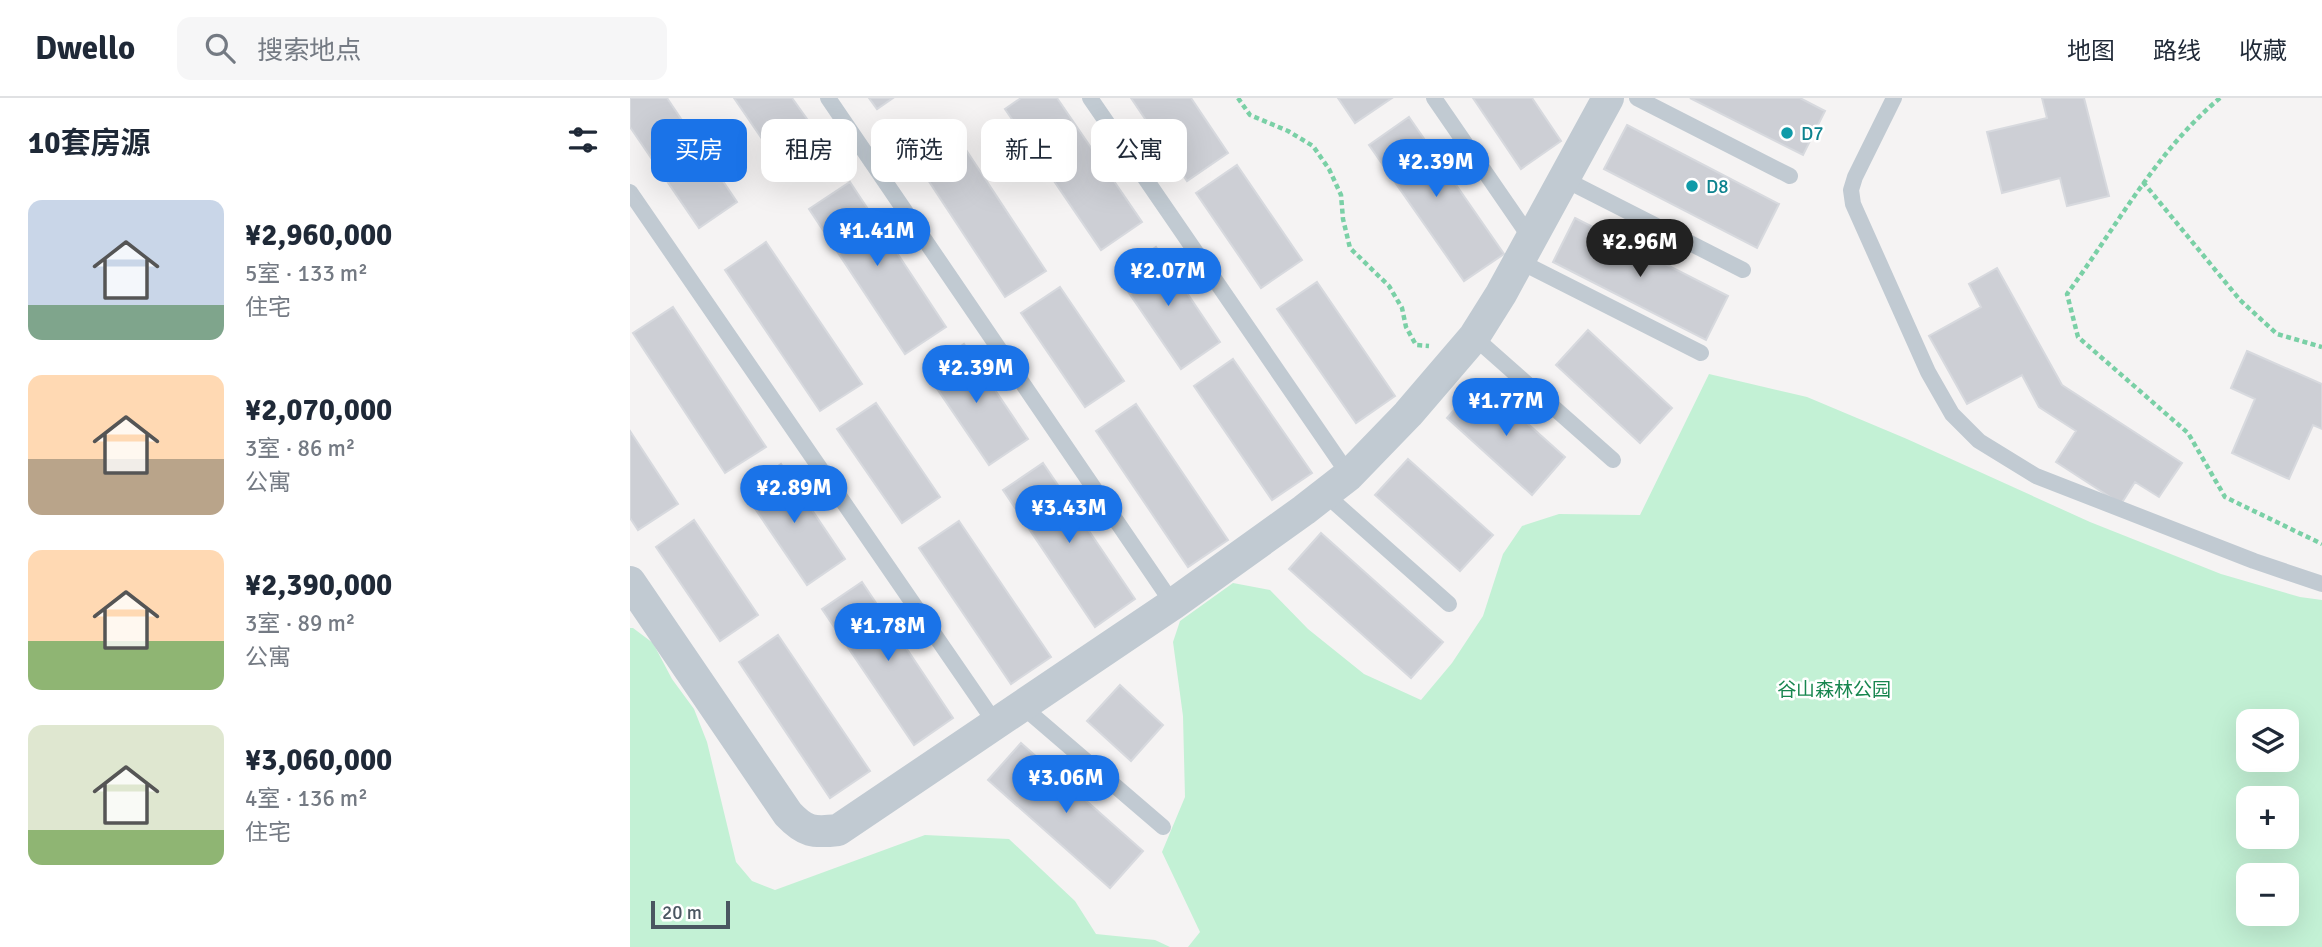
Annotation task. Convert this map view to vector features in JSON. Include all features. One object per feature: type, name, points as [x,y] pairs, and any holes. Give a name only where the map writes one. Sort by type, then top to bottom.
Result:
[{"type":"street","points":[[630,582],[780,804],[800,827],[818,833],[838,830],[1173,604],[1337,485],[1416,405],[1474,337],[1608,98]]},
{"type":"lane","points":[[828,98],[1173,604]]},
{"type":"lane","points":[[1090,98],[1337,485],[1449,604]]},
{"type":"lane","points":[[1434,98],[1525,250],[1701,353]]},
{"type":"lane","points":[[1637,98],[1790,176]]},
{"type":"lane","points":[[1894,98],[1855,177],[1851,190],[1853,204],[1928,372],[1952,414],[1979,441],[2036,476],[2254,561],[2322,584]]},
{"type":"lane","points":[[1564,179],[1743,270]]},
{"type":"lane","points":[[630,192],[996,724]]},
{"type":"lane","points":[[1474,337],[1613,460]]},
{"type":"lane","points":[[1022,706],[1163,827]]},
{"type":"path","points":[[1238,98],[1250,115],[1288,131],[1313,146],[1329,169],[1340,195],[1350,248],[1389,286],[1402,308],[1406,327],[1416,345],[1433,346],[1474,337]]},
{"type":"path","points":[[2220,98],[2205,110],[2143,182],[2067,294],[2078,337],[2188,433],[2225,497],[2322,544]]},
{"type":"path","points":[[2143,182],[2240,300],[2277,334],[2322,346]]},
{"type":"green space","name":"谷山森林公园","points":[[1709,374],[1807,397],[2090,522],[2221,574],[2300,597],[2322,600],[2322,947],[1188,947],[1200,932],[1162,852],[1185,797],[1183,716],[1173,642],[1180,621],[1233,583],[1270,590],[1308,629],[1364,674],[1421,700],[1452,663],[1483,616],[1503,554],[1522,526],[1559,514],[1640,515]]},
{"type":"green space","points":[[630,628],[653,643],[672,679],[694,709],[707,742],[736,862],[752,881],[775,890],[925,835],[1009,839],[1075,901],[1096,934],[1155,940],[1170,947],[630,947]]},
{"type":"building","points":[[630,98],[667,98],[681,119],[651,119],[651,158],[630,127]]},
{"type":"building","points":[[734,98],[792,98],[807,119],[761,119],[761,137]]},
{"type":"building","points":[[869,98],[893,98],[877,109]]},
{"type":"building","points":[[1021,98],[1057,98],[1071,119],[1012,119],[1005,109]]},
{"type":"building","points":[[1131,98],[1191,98],[1228,153],[1187,181],[1187,119],[1145,119]]},
{"type":"building","points":[[1338,98],[1392,98],[1355,123]]},
{"type":"building","points":[[1473,98],[1532,98],[1561,141],[1521,169]]},
{"type":"building","name":"D7","points":[[1690,98],[1800,98],[1825,111],[1803,155]]},
{"type":"building","points":[[2042,98],[2084,98],[2109,196],[2067,206],[2060,178],[2002,193],[1987,132],[2047,118]]},
{"type":"building","points":[[1409,117],[1504,254],[1464,281],[1369,145]]},
{"type":"building","name":"D8","points":[[1627,125],[1779,204],[1757,248],[1604,169]]},
{"type":"building","points":[[1077,127],[1091,148],[1091,182],[1115,182],[1142,222],[1101,250],[1055,182],[1077,182]]},
{"type":"building","points":[[967,151],[981,173],[981,182],[987,182],[1046,271],[1005,297],[929,182],[967,182]]},
{"type":"building","points":[[1237,165],[1302,260],[1261,288],[1196,193]]},
{"type":"building","points":[[668,182],[724,182],[737,202],[699,228]]},
{"type":"building","points":[[850,182],[946,327],[905,354],[809,209]]},
{"type":"building","points":[[1575,218],[1728,296],[1706,340],[1553,262]]},
{"type":"building","points":[[766,242],[862,384],[820,411],[725,270]]},
{"type":"building","points":[[1156,247],[1220,342],[1181,369],[1116,274]]},
{"type":"building","points":[[1997,268],[2062,385],[2182,463],[2159,497],[2135,482],[2121,504],[2056,462],[2076,431],[2039,407],[2022,375],[1967,404],[1929,336],[1981,307],[1969,284]]},
{"type":"building","points":[[1317,282],[1395,396],[1356,423],[1277,309]]},
{"type":"building","points":[[1060,287],[1124,381],[1085,407],[1021,313]]},
{"type":"building","points":[[673,307],[766,447],[725,473],[633,333]]},
{"type":"building","points":[[1588,330],[1672,408],[1640,443],[1556,365]]},
{"type":"building","points":[[964,344],[1028,439],[989,465],[925,371]]},
{"type":"building","points":[[2247,351],[2322,384],[2322,429],[2313,425],[2289,479],[2232,453],[2255,399],[2231,388]]},
{"type":"building","points":[[1233,359],[1312,473],[1272,500],[1194,386]]},
{"type":"building","points":[[1480,381],[1565,457],[1532,495],[1447,418]]},
{"type":"building","points":[[876,403],[940,497],[902,523],[837,429]]},
{"type":"building","points":[[1136,404],[1228,540],[1188,567],[1096,431]]},
{"type":"building","points":[[630,431],[678,504],[638,530],[630,518]]},
{"type":"building","points":[[1408,459],[1493,535],[1460,571],[1375,495]]},
{"type":"building","points":[[1043,463],[1135,599],[1095,627],[1003,490]]},
{"type":"building","points":[[781,464],[845,559],[807,585],[743,491]]},
{"type":"building","points":[[694,520],[758,615],[720,641],[656,547]]},
{"type":"building","points":[[959,521],[1051,657],[1011,684],[919,548]]},
{"type":"building","points":[[1321,533],[1443,642],[1411,678],[1289,569]]},
{"type":"building","points":[[862,582],[953,718],[914,745],[822,609]]},
{"type":"building","points":[[778,635],[870,771],[830,798],[739,662]]},
{"type":"building","points":[[1120,685],[1163,725],[1131,761],[1087,721]]},
{"type":"building","points":[[1021,743],[1143,851],[1110,888],[988,780]]},
{"type":"place","name":"D7","points":[[1787,133]]},
{"type":"place","name":"D8","points":[[1692,186]]}]
